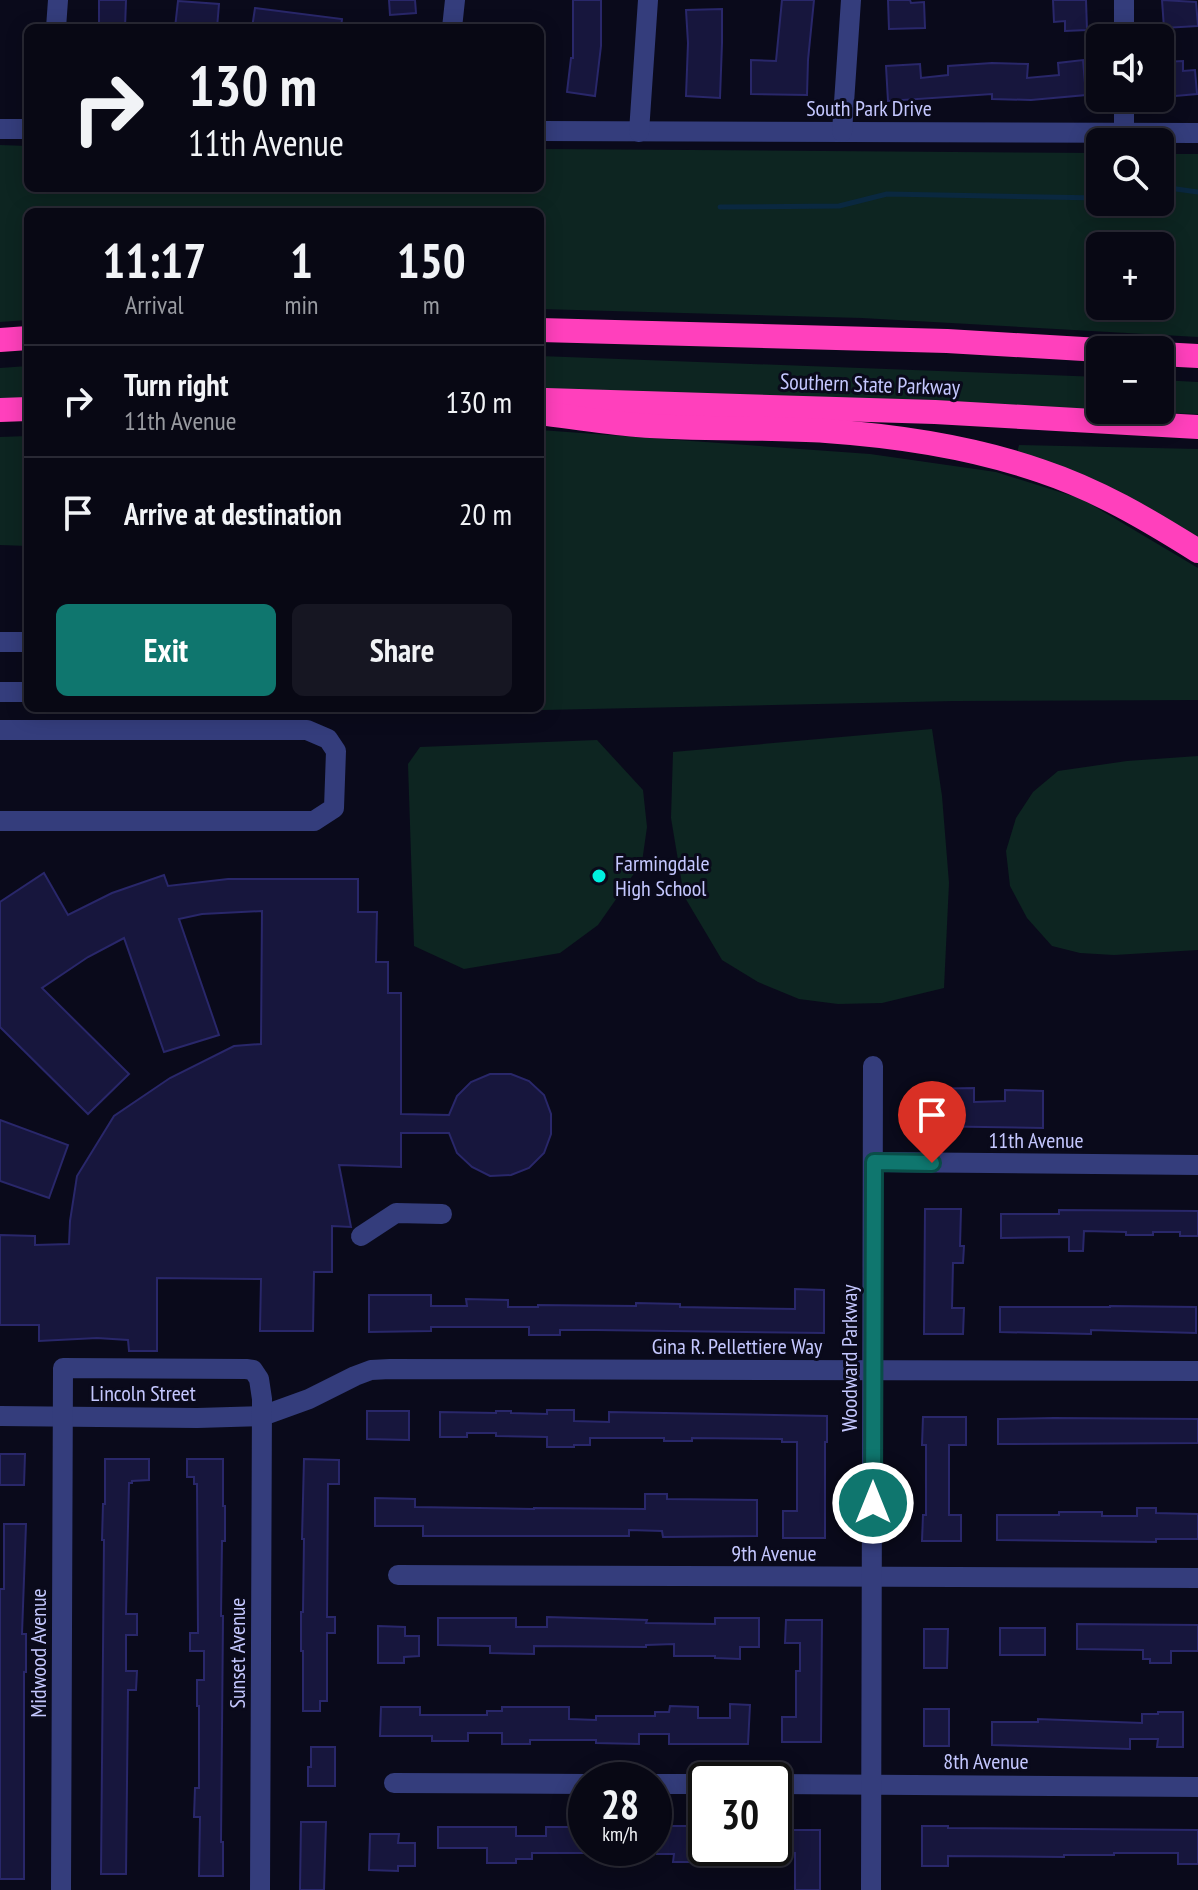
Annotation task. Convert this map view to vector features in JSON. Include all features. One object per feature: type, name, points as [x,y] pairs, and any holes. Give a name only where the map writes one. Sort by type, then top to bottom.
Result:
[{"type":"highway","name":"Southern State Parkway","points":[[544,330],[947,341],[1086,349]]},
{"type":"highway","points":[[0,340],[24,338]]},
{"type":"highway","points":[[1174,355],[1198,356]]},
{"type":"highway","name":"Southern State Parkway","points":[[544,400],[935,412],[1198,427]]},
{"type":"highway","points":[[0,410],[24,409]]},
{"type":"highway","points":[[544,413],[637,425],[825,431],[960,449],[1039,470],[1088,489],[1142,516],[1198,551]]},
{"type":"street","points":[[56,24],[58,0]]},
{"type":"street","points":[[452,24],[455,0]]},
{"type":"street","points":[[639,132],[648,0]]},
{"type":"street","points":[[842,132],[851,0]]},
{"type":"street","points":[[1124,0],[1124,24]]},
{"type":"street","points":[[0,129],[24,129]]},
{"type":"street","name":"South Park Drive","points":[[544,131],[1086,133]]},
{"type":"street","name":"South Park Drive","points":[[1174,133],[1198,133]]},
{"type":"street","points":[[0,642],[24,642]]},
{"type":"street","points":[[0,692],[24,692]]},
{"type":"street","points":[[0,730],[307,730],[328,739],[336,751],[334,808],[314,821],[0,821]]},
{"type":"street","name":"Woodward Parkway","points":[[871,1890],[873,1066]]},
{"type":"street","name":"11th Avenue","points":[[874,1162],[1198,1165]]},
{"type":"street","points":[[361,1236],[396,1213],[442,1214]]},
{"type":"street","name":"Sunset Avenue","points":[[63,1417],[63,1368],[253,1370],[259,1379],[262,1399],[260,1890]]},
{"type":"street","name":"Gina R. Pellettiere Way","points":[[283,1408],[355,1376],[380,1369],[1198,1371]]},
{"type":"street","name":"Lincoln Street","points":[[0,1416],[197,1418],[262,1416],[283,1408]]},
{"type":"street","name":"Midwood Avenue","points":[[61,1890],[63,1417]]},
{"type":"street","name":"9th Avenue","points":[[398,1575],[1198,1578]]},
{"type":"street","points":[[394,1783],[568,1784]]},
{"type":"street","name":"8th Avenue","points":[[792,1784],[1198,1787]]},
{"type":"green space","points":[[0,145],[24,146],[24,192],[544,192],[544,149],[1086,153],[1086,216],[1174,216],[1174,154],[1198,154],[1198,337],[862,318],[544,309],[544,208],[24,208],[24,320],[0,322]]},
{"type":"green space","points":[[544,356],[1086,376],[1086,410],[544,392]]},
{"type":"green space","points":[[24,366],[24,401],[0,402],[0,368]]},
{"type":"green space","points":[[1174,381],[1198,382],[1198,414],[1174,413]]},
{"type":"green space","points":[[544,430],[870,454],[996,472],[1082,499],[1198,568],[1198,700],[954,701],[544,710]]},
{"type":"green space","points":[[24,436],[24,546],[0,545],[0,437]]},
{"type":"green space","points":[[1019,445],[1198,449],[1198,541],[1017,453]]},
{"type":"green space","points":[[356,712],[448,712],[356,714]]},
{"type":"green space","points":[[932,729],[942,796],[949,883],[944,988],[882,1003],[838,1004],[799,999],[758,982],[722,960],[684,896],[671,818],[673,752]]},
{"type":"green space","points":[[597,740],[643,790],[647,827],[642,862],[598,925],[560,953],[464,969],[414,946],[408,764],[420,747]]},
{"type":"green space","points":[[1198,756],[1198,950],[1114,955],[1080,953],[1052,946],[1027,918],[1010,886],[1006,851],[1016,818],[1033,792],[1058,771],[1127,761]]},
{"type":"building","points":[[99,0],[126,0],[125,24],[99,24]]},
{"type":"building","points":[[389,0],[415,0],[416,13],[390,15]]},
{"type":"building","points":[[573,0],[601,0],[601,46],[595,96],[567,92],[573,58]]},
{"type":"building","points":[[782,0],[814,0],[807,95],[751,94],[751,60],[776,61]]},
{"type":"building","points":[[888,0],[924,2],[925,28],[889,29]]},
{"type":"building","points":[[1053,0],[1086,0],[1086,30],[1065,31],[1065,21],[1054,22]]},
{"type":"building","points":[[1162,0],[1196,2],[1198,26],[1174,27],[1174,24],[1164,24]]},
{"type":"building","points":[[178,1],[219,4],[217,24],[175,24]]},
{"type":"building","points":[[255,8],[342,19],[341,24],[253,24]]},
{"type":"building","points":[[722,9],[720,98],[686,96],[686,10]]},
{"type":"building","points":[[1083,60],[1086,95],[1031,100],[992,99],[992,94],[888,101],[886,66],[920,64],[921,78],[948,75],[948,66],[1028,64],[1027,78],[1059,75],[1058,63]]},
{"type":"building","points":[[1174,61],[1183,61],[1183,71],[1195,70],[1197,94],[1174,96]]},
{"type":"building","points":[[44,873],[68,915],[112,893],[164,875],[168,886],[228,879],[358,879],[358,912],[377,912],[376,962],[388,962],[388,993],[401,993],[401,1114],[449,1115],[457,1096],[471,1082],[490,1074],[511,1074],[529,1081],[544,1095],[551,1114],[551,1134],[544,1153],[529,1168],[511,1175],[490,1176],[472,1167],[457,1153],[449,1133],[401,1133],[401,1167],[339,1165],[351,1227],[332,1226],[332,1272],[314,1272],[313,1331],[260,1331],[261,1279],[157,1278],[157,1351],[129,1351],[128,1340],[39,1341],[39,1325],[0,1325],[0,1235],[35,1236],[35,1245],[69,1244],[77,1176],[114,1116],[170,1078],[234,1046],[261,1044],[262,911],[202,914],[179,919],[219,1035],[164,1052],[124,938],[88,957],[42,988],[129,1074],[88,1114],[0,1027],[0,902]]},
{"type":"building","points":[[974,1088],[974,1102],[1005,1101],[1005,1090],[1043,1091],[1043,1128],[918,1126],[919,1089]]},
{"type":"building","points":[[0,1120],[68,1145],[49,1198],[0,1181]]},
{"type":"building","points":[[925,1209],[961,1209],[963,1263],[953,1263],[952,1308],[964,1308],[963,1334],[924,1334]]},
{"type":"building","points":[[1059,1210],[1198,1211],[1198,1236],[1180,1236],[1180,1232],[1126,1235],[1126,1232],[1084,1231],[1083,1251],[1069,1251],[1069,1237],[1001,1238],[1001,1214],[1059,1214]]},
{"type":"building","points":[[795,1289],[824,1290],[824,1333],[560,1330],[560,1335],[529,1335],[529,1327],[431,1327],[431,1331],[369,1332],[369,1295],[431,1295],[431,1306],[467,1306],[466,1299],[508,1300],[508,1307],[636,1306],[636,1303],[795,1309]]},
{"type":"building","points":[[1000,1307],[1196,1307],[1196,1333],[1091,1330],[1091,1334],[1000,1332]]},
{"type":"building","points":[[547,1410],[574,1410],[574,1421],[609,1422],[609,1412],[827,1416],[825,1538],[783,1538],[783,1511],[797,1511],[797,1442],[782,1442],[782,1439],[692,1438],[692,1441],[664,1441],[664,1438],[590,1438],[590,1445],[547,1447],[547,1437],[467,1433],[467,1437],[440,1437],[440,1412],[547,1414]]},
{"type":"building","points":[[367,1411],[409,1411],[409,1440],[367,1439]]},
{"type":"building","points":[[923,1417],[966,1417],[966,1445],[949,1445],[949,1515],[961,1515],[961,1541],[922,1541],[923,1515],[926,1515]]},
{"type":"building","points":[[998,1419],[1198,1419],[1198,1443],[998,1444]]},
{"type":"building","points":[[0,1454],[25,1454],[24,1485],[0,1485]]},
{"type":"building","points":[[105,1459],[149,1459],[149,1480],[129,1483],[126,1614],[137,1614],[137,1635],[126,1635],[126,1671],[137,1671],[136,1690],[128,1690],[126,1874],[101,1874]]},
{"type":"building","points":[[187,1459],[223,1459],[223,1876],[199,1876],[200,1817],[194,1817],[195,1788],[199,1788],[197,1680],[204,1680],[204,1651],[190,1651],[190,1633],[198,1633],[197,1484],[194,1484],[194,1477],[187,1477]]},
{"type":"building","points":[[304,1459],[339,1460],[339,1484],[328,1484],[327,1617],[335,1617],[335,1633],[327,1633],[327,1701],[320,1701],[320,1711],[303,1711]]},
{"type":"building","points":[[645,1494],[667,1494],[667,1499],[757,1500],[757,1536],[663,1537],[662,1531],[629,1530],[629,1536],[423,1536],[423,1526],[375,1526],[375,1498],[415,1499],[415,1507],[645,1509]]},
{"type":"building","points":[[1137,1508],[1156,1508],[1156,1513],[1198,1514],[1198,1539],[1156,1539],[1156,1542],[997,1540],[997,1515],[1102,1512],[1102,1516],[1137,1516]]},
{"type":"building","points":[[4,1524],[26,1524],[22,1634],[26,1634],[24,1879],[0,1879],[0,1589],[4,1589]]},
{"type":"building","points":[[547,1617],[715,1624],[715,1618],[759,1618],[759,1647],[740,1647],[740,1659],[674,1656],[674,1644],[646,1647],[534,1646],[534,1654],[490,1653],[490,1646],[438,1645],[438,1618],[516,1618],[516,1627],[547,1627]]},
{"type":"building","points":[[786,1620],[822,1620],[821,1742],[782,1742],[782,1717],[796,1717],[796,1671],[800,1671],[800,1643],[785,1643]]},
{"type":"building","points":[[1077,1624],[1198,1625],[1198,1651],[1171,1651],[1171,1663],[1150,1663],[1150,1659],[1143,1659],[1143,1650],[1077,1649]]},
{"type":"building","points":[[378,1626],[405,1627],[405,1636],[419,1636],[419,1656],[404,1657],[404,1663],[378,1663]]},
{"type":"building","points":[[1000,1628],[1045,1628],[1045,1655],[1000,1655]]},
{"type":"building","points":[[924,1629],[948,1629],[947,1668],[924,1668]]},
{"type":"building","points":[[730,1704],[750,1705],[748,1744],[669,1744],[669,1734],[639,1734],[639,1744],[596,1743],[596,1740],[530,1740],[530,1744],[502,1744],[502,1733],[468,1733],[468,1741],[432,1741],[432,1736],[380,1736],[381,1707],[420,1707],[420,1715],[487,1715],[487,1711],[502,1711],[502,1707],[569,1707],[569,1719],[596,1720],[596,1716],[655,1716],[655,1712],[669,1712],[670,1706],[698,1707],[698,1718],[730,1718]]},
{"type":"building","points":[[924,1709],[949,1709],[949,1746],[924,1746]]},
{"type":"building","points":[[1183,1712],[1183,1747],[1157,1747],[1158,1739],[1130,1739],[1130,1749],[992,1745],[992,1722],[1038,1722],[1038,1719],[1142,1723],[1142,1714]]},
{"type":"building","points":[[311,1747],[335,1747],[335,1786],[308,1786]]},
{"type":"building","points":[[301,1822],[326,1822],[324,1890],[300,1890]]},
{"type":"building","points":[[672,1826],[688,1826],[688,1862],[673,1862]]},
{"type":"building","points":[[922,1826],[1198,1830],[1198,1864],[1178,1864],[1178,1853],[1114,1853],[1064,1857],[948,1856],[948,1866],[922,1866]]},
{"type":"building","points":[[438,1827],[516,1827],[516,1836],[546,1836],[546,1827],[568,1827],[568,1853],[532,1853],[532,1859],[516,1859],[516,1863],[487,1863],[487,1848],[438,1848]]},
{"type":"building","points":[[792,1830],[820,1830],[820,1890],[795,1890],[795,1853],[792,1853]]},
{"type":"building","points":[[370,1834],[399,1834],[398,1843],[415,1843],[415,1866],[398,1866],[398,1871],[369,1870]]},
{"type":"waterway","points":[[1174,189],[1198,192]]},
{"type":"waterway","points":[[720,207],[839,206],[887,194],[1086,198]]},
{"type":"place","name":"Farmingdale High School","points":[[599,876]]},
{"type":"route","points":[[873,1503],[874,1162],[932,1163]]}]
